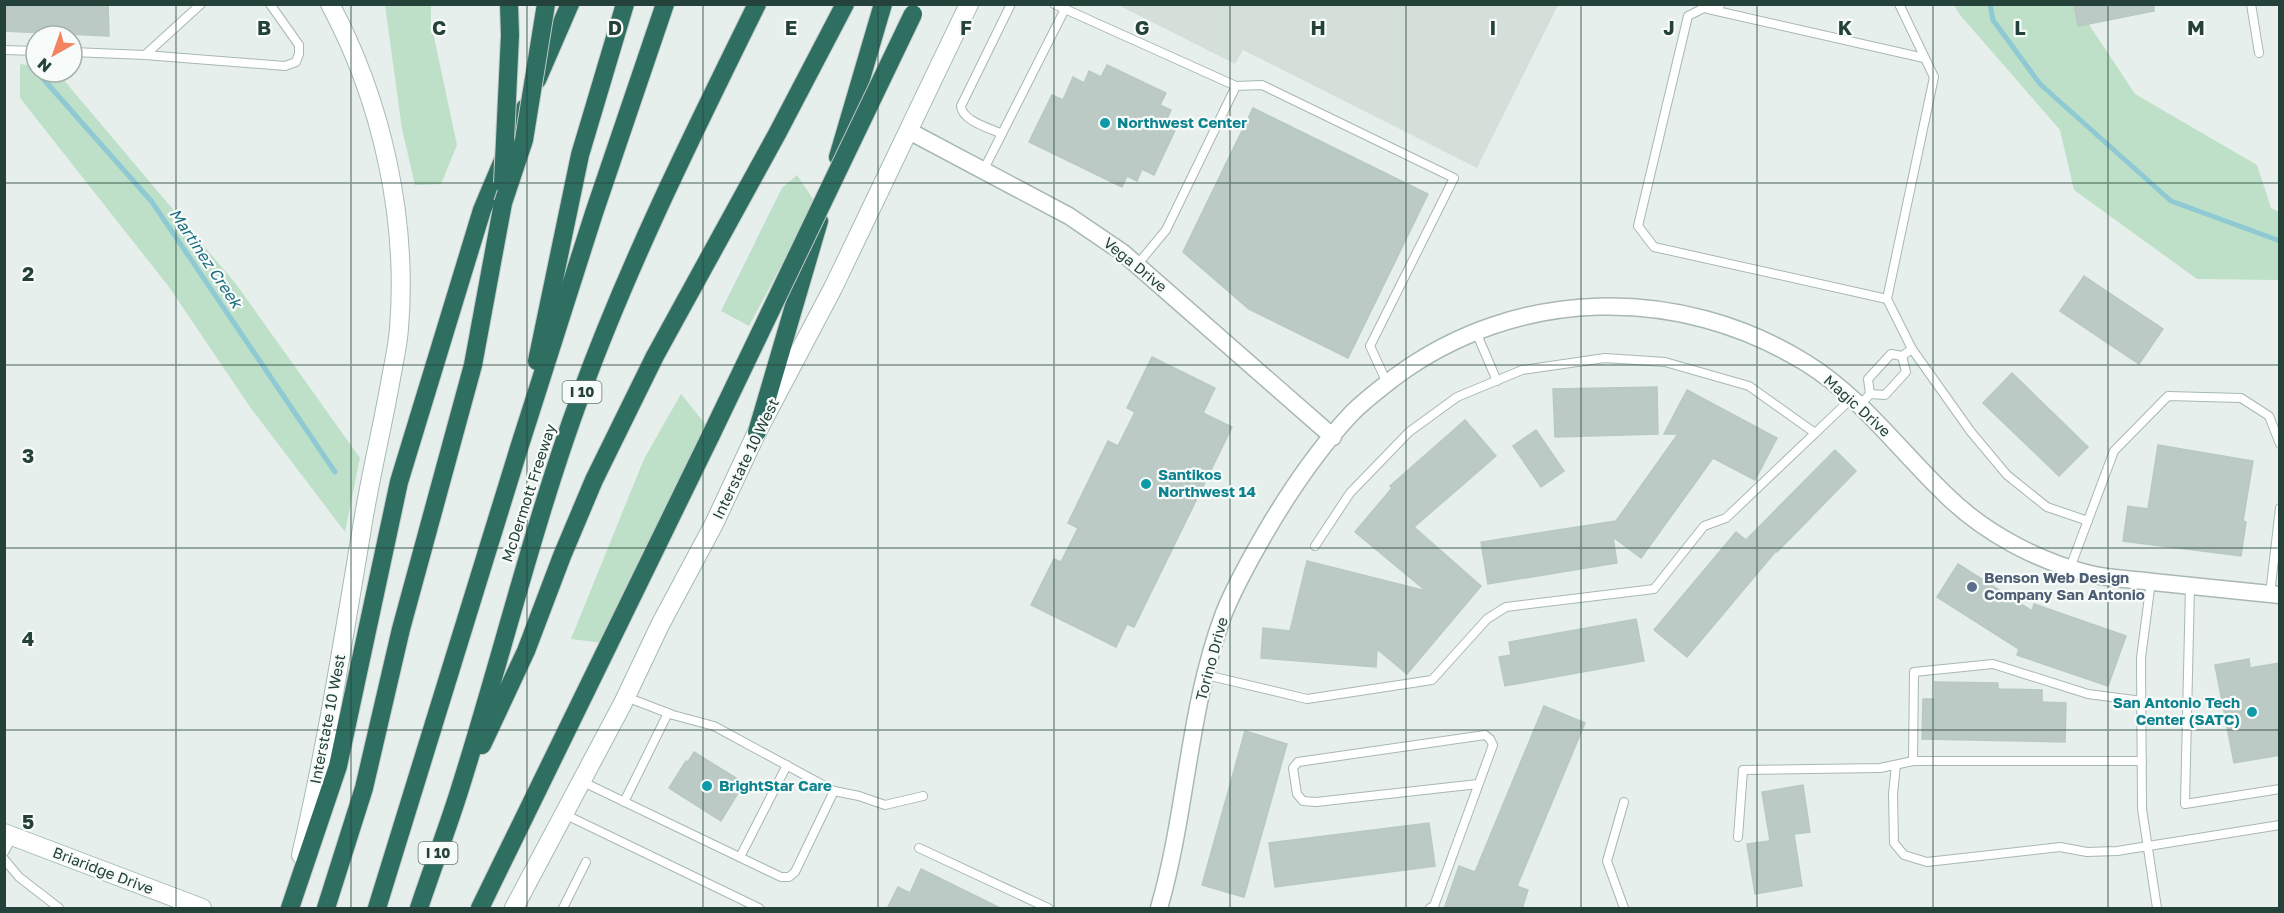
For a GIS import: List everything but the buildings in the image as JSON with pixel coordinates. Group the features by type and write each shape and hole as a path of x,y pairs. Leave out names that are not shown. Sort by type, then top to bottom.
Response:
{"highway":[{"path":"503,203 510,35 509,4"},
{"path":"326,909 364,788 401,629 473,364 503,203 524,140 546,4"},
{"path":"289,909 338,766 399,482 482,210 570,4"},
{"path":"519,448 580,154 626,4"},
{"name":"McDermott Freeway","path":"377,909 519,448 594,213 665,4"},
{"name":"McDermott Freeway","path":"418,909 457,798 540,514 581,394 657,213 757,4"},
{"path":"457,798 526,651 562,556 599,469 655,356 777,134 845,4"},
{"path":"757,432 884,4"},
{"path":"480,909 711,435 915,8"}],"main road":[{"name":"Interstate 10 West","path":"289,909 303,850 333,693 399,329 399,245 386,153 370,94 350,44 330,4"},
{"name":"Interstate 10 West","path":"514,909 626,696 660,625 714,524 757,432 833,288 969,4"},
{"name":"Briaridge Drive","path":"7,840 202,909"}],"street":[{"name":"Vega Drive","path":"909,131 1069,216 1137,265 1333,437"},
{"name":"Magic Drive","path":"1333,437 1354,411 1387,383 1414,363 1476,331 1518,317 1555,309 1631,306 1669,310 1724,324 1777,346 1810,365 1860,399 1945,495 1968,516 2031,552 2093,575 2275,595"},
{"name":"Torino Drive","path":"1159,909 1170,870 1213,645 1239,578 1297,482 1333,437"}],"lane":[{"path":"146,55 201,4"},
{"path":"84,52 285,66 296,62 299,45 270,4"},
{"path":"1002,134 966,117 961,111 961,106 1011,4"},
{"path":"1054,4 1236,86 1262,85 1454,178 1370,346 1387,383"},
{"path":"1721,4 1704,8 1688,16 1638,226 1654,248 1887,299"},
{"path":"1899,4 1934,77 1887,299 1912,349 1971,432 2007,475 2047,507 2088,521"},
{"path":"2252,4 2259,53"},
{"path":"1704,8 1924,58"},
{"path":"983,171 1065,9"},
{"path":"4,50 24,51"},
{"path":"1137,265 1166,230 1236,86"},
{"path":"1476,331 1497,381"},
{"path":"1860,399 1868,379 1891,354 1902,356 1912,349"},
{"path":"1206,675 1307,699 1432,680 1487,619 1506,608 1654,589 1704,526 1726,518 1815,433 1860,399 1885,395 1906,372 1902,356"},
{"path":"1315,546 1350,493 1409,432 1457,397 1522,370 1605,358 1665,362 1749,386 1815,433"},
{"path":"2070,568 2114,451 2168,396 2241,398 2269,416 2280,444"},
{"path":"2275,595 2280,508"},
{"path":"2151,581 2141,658 2142,809 2157,909"},
{"path":"2190,586 2185,804 2280,789"},
{"path":"1913,761 1914,672 1993,664 2088,694 2142,701"},
{"path":"626,696 668,713 714,726 834,791 885,805 923,796"},
{"path":"624,802 668,713"},
{"path":"1430,909 1434,906 1479,784 1493,746 1490,739 1485,735 1299,762 1293,768 1297,794 1304,801 1316,802 1479,784"},
{"path":"1738,837 1743,770 1880,768 1913,761 2142,760"},
{"path":"740,857 787,765"},
{"path":"1896,765 1893,794 1894,843 1904,855 1928,862 2060,847 2087,852 2117,851 2280,825"},
{"path":"581,781 782,877 789,877 795,872 834,791"},
{"path":"1624,802 1607,861 1624,909"},
{"path":"564,814 759,909"},
{"path":"919,848 1048,909"},
{"path":"4,859 19,877 59,909"},
{"path":"562,909 586,862"}],"shaded area":[{"path":"1118,5 1558,5 1477,168 1243,50 1235,64"}],"green space":[{"path":"385,5 431,5 431,23 457,145 441,184 415,185 402,129"},
{"path":"1954,5 2076,5 2135,94 2257,165 2271,208 2279,212 2279,280 2197,279 2074,190 2060,130 1960,15"},
{"path":"20,64 24,64 24,84 67,84 236,284 360,458 345,532 250,407 169,287 20,98"},
{"path":"797,175 815,202 749,326 721,311 782,188"},
{"path":"681,394 706,425 603,643 571,639 644,459"}],"waterway":[{"path":"1990,4 1993,20 2040,84 2171,201 2280,241"},
{"name":"Martinez Creek","path":"48,84 152,202 335,472"}],"place":[{"name":"Northwest Center","path":"1105,123"},
{"name":"Santikos Northwest 14","path":"1146,484"},
{"name":"Benson Web Design Company San Antonio","path":"1972,587"},
{"name":"San Antonio Tech Center (SATC)","path":"2252,712"},
{"name":"BrightStar Care","path":"707,786"}]}
